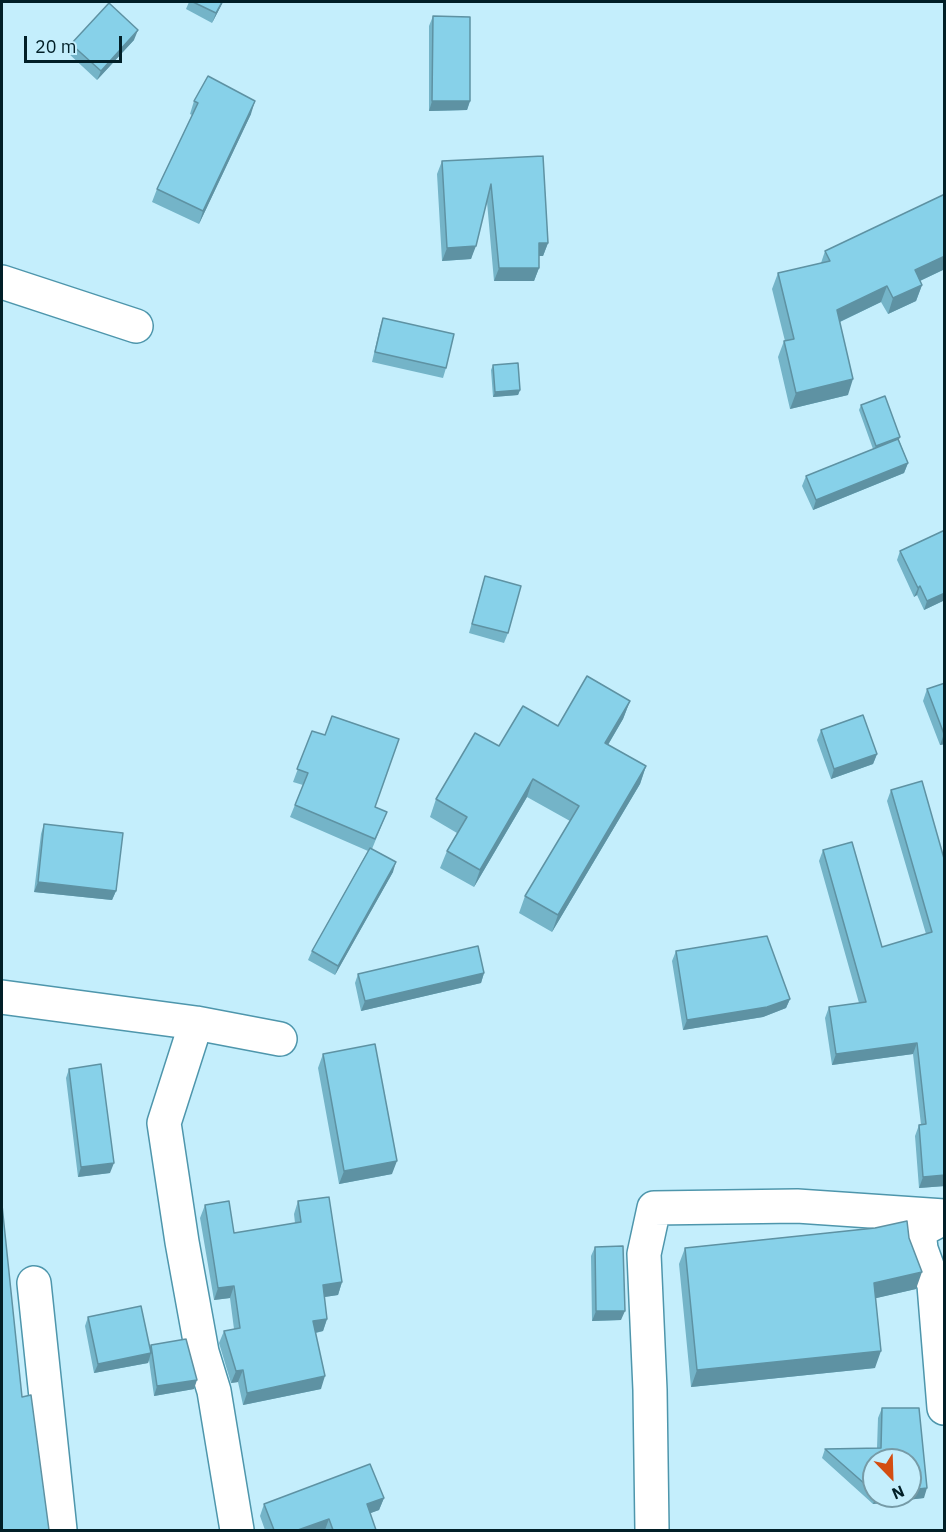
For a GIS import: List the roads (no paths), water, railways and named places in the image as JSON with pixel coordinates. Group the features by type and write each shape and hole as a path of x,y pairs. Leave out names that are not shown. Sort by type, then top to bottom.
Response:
{"street":[{"path":"2,282 136,326"},
{"path":"2,998 196,1023 280,1040"},
{"path":"196,1023 164,1123 202,1352 214,1391 237,1530"},
{"path":"652,1530 650,1390 644,1254 654,1208 797,1206 945,1217"},
{"path":"945,1217 919,1231 921,1249 934,1284 945,1408"},
{"path":"34,1283 60,1530"}]}
